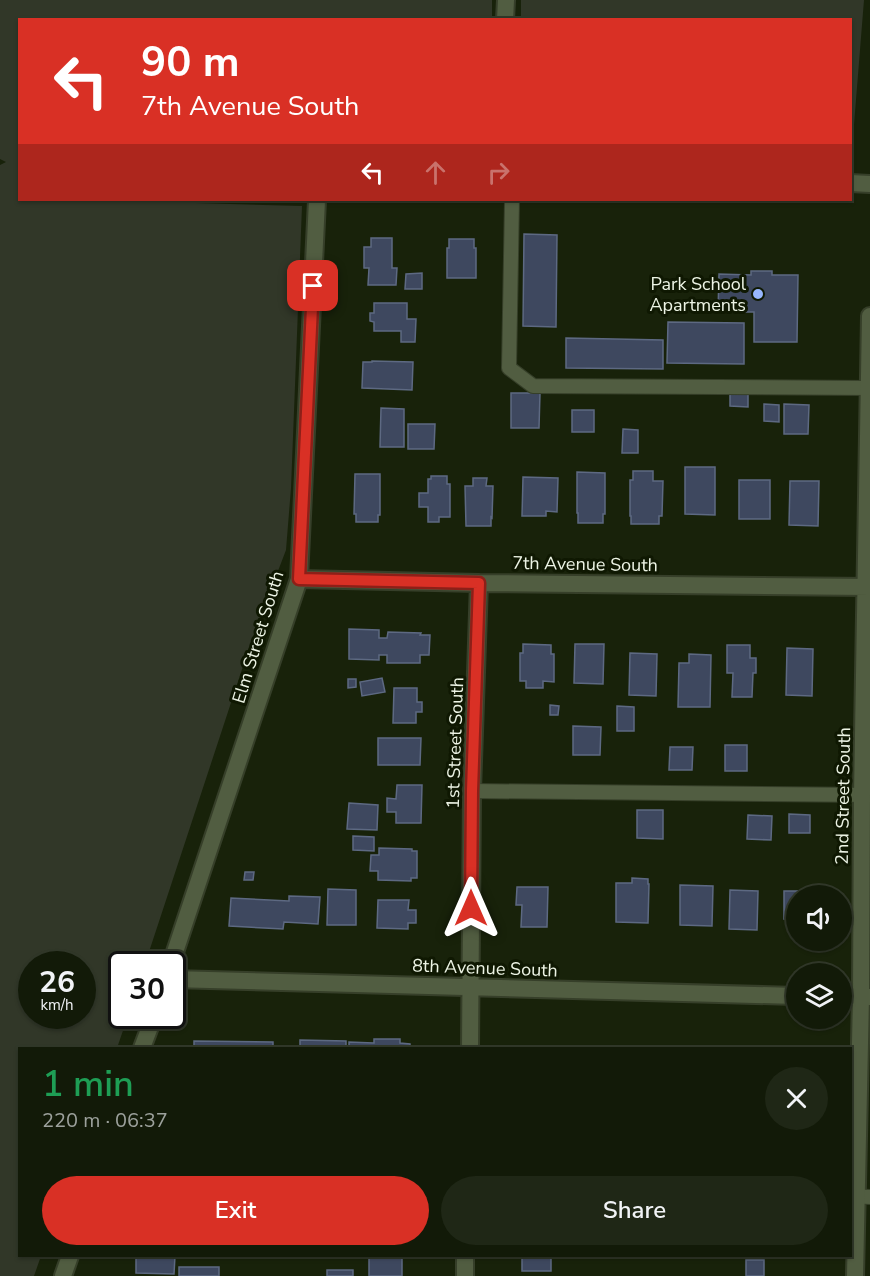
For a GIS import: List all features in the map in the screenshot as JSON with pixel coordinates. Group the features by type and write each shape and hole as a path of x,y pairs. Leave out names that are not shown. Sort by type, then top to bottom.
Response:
{"street":[{"path":"505,18 506,0"},
{"path":"852,183 870,184"},
{"name":"Elm Street South","path":"175,951 299,579 317,201"},
{"name":"2nd Street South","path":"855,1276 865,997 870,316"},
{"name":"7th Avenue South","path":"299,579 868,587"},
{"name":"1st Street South","path":"470,1047 472,791 479,583"},
{"name":"8th Avenue South","path":"186,979 786,996"},
{"path":"142,1047 149,1029"},
{"path":"63,1276 70,1257"},
{"path":"465,1257 465,1276"}],"lane":[{"path":"512,201 509,368 533,386 869,388"},
{"path":"472,791 866,795"}],"green space":[{"path":"0,0 492,0 492,18 18,18 18,201 196,201 196,203 302,206 291,488 286,550 251,642 149,951 108,951 108,1029 124,1029 117,1047 18,1047 18,1257 41,1257 34,1276 0,1276 0,165 6,162 0,159"},
{"path":"521,0 864,0 852,150 852,18 521,18"}],"building":[{"path":"524,234 557,235 556,327 523,326"},
{"path":"371,238 392,238 392,268 397,268 396,285 368,285 369,268 364,268 364,247 371,247"},
{"path":"449,239 474,239 476,278 447,278"},
{"name":"Park School Apartments","path":"751,271 772,271 772,275 798,275 797,342 754,342 754,312 718,312 719,274 751,275"},
{"path":"422,273 422,289 405,289 406,274"},
{"path":"374,303 407,303 407,319 416,319 415,342 401,342 401,331 374,331 374,322 370,321 370,313 374,313"},
{"path":"668,322 744,323 744,364 667,363"},
{"path":"566,338 663,340 663,369 566,368"},
{"path":"363,362 413,362 412,390 362,388"},
{"path":"511,393 540,393 539,428 511,428"},
{"path":"730,393 748,393 748,407 730,406"},
{"path":"764,404 779,405 779,422 764,421"},
{"path":"784,404 809,405 808,434 784,434"},
{"path":"381,408 404,409 404,447 380,447"},
{"path":"572,410 594,410 594,432 572,432"},
{"path":"408,424 435,424 434,449 408,449"},
{"path":"623,429 638,430 638,453 622,453"},
{"path":"685,467 715,467 715,515 685,514"},
{"path":"633,471 653,471 653,481 663,481 662,516 659,516 659,524 631,524 630,480 633,480"},
{"path":"577,472 605,473 603,523 578,523"},
{"path":"355,474 380,474 378,522 356,522 356,514 354,514"},
{"path":"431,476 447,476 447,484 450,484 450,517 439,517 439,522 428,522 428,507 419,507 419,493 428,493 428,479 431,479"},
{"path":"523,477 558,478 557,512 546,511 546,516 522,516"},
{"path":"473,478 487,478 486,486 493,486 491,526 466,526 465,486 473,486"},
{"path":"739,480 770,480 770,519 739,519"},
{"path":"790,481 819,481 818,526 789,525"},
{"path":"349,629 379,630 379,638 387,638 388,632 430,635 429,655 420,655 420,663 387,663 387,655 379,655 379,660 349,659"},
{"path":"523,644 551,645 551,654 554,654 554,682 543,681 543,688 526,688 526,681 520,681 520,653 523,653"},
{"path":"575,644 604,644 603,684 574,683"},
{"path":"727,645 750,645 750,658 756,658 752,697 732,697 733,673 727,673"},
{"path":"787,648 813,649 812,696 786,695"},
{"path":"630,653 657,654 656,696 629,695"},
{"path":"689,654 711,655 710,707 678,707 679,663 689,663"},
{"path":"382,678 385,692 362,696 360,682"},
{"path":"348,679 356,679 356,687 348,688"},
{"path":"394,688 417,688 417,702 422,702 422,712 416,712 416,723 393,723"},
{"path":"550,705 559,706 558,715 550,715"},
{"path":"617,706 634,707 634,731 617,731"},
{"path":"573,726 601,727 600,755 573,755"},
{"path":"378,738 421,738 420,765 378,765"},
{"path":"725,745 747,745 747,771 725,771"},
{"path":"670,747 693,747 692,770 669,770"},
{"path":"397,785 422,785 421,823 396,823 396,812 387,812 387,798 396,799"},
{"path":"349,803 378,805 377,830 347,829"},
{"path":"637,810 663,810 663,839 637,838"},
{"path":"789,814 810,815 810,833 789,833"},
{"path":"748,815 772,816 771,840 747,839"},
{"path":"353,836 374,837 374,851 353,850"},
{"path":"379,848 417,851 417,878 411,878 411,881 378,880 378,871 370,871 371,855 379,855"},
{"path":"245,872 254,872 253,880 244,880"},
{"path":"632,878 648,879 648,923 616,922 616,883 632,883"},
{"path":"680,885 713,886 712,926 680,925"},
{"path":"517,887 548,887 547,927 521,927 522,905 516,905"},
{"path":"328,889 356,890 356,925 327,925"},
{"path":"730,890 758,891 757,930 729,929"},
{"path":"784,891 786,891 786,919 784,919"},
{"path":"289,896 320,897 318,924 284,922 283,929 229,926 231,898 289,901"},
{"path":"378,900 409,900 408,910 416,910 416,923 408,923 408,929 377,928"},
{"path":"374,1039 400,1039 400,1043 410,1044 410,1047 349,1047 349,1042 374,1043"},
{"path":"300,1040 346,1041 346,1047 300,1047"},
{"path":"194,1041 273,1042 273,1047 194,1047"},
{"path":"136,1257 175,1257 174,1274 136,1273"},
{"path":"369,1257 402,1257 402,1276 369,1276"},
{"path":"522,1257 551,1257 551,1271 522,1271"},
{"path":"746,1260 764,1260 764,1276 746,1276"},
{"path":"179,1267 219,1267 219,1276 179,1276"},
{"path":"327,1270 353,1270 353,1276 327,1276"}],"place":[{"name":"Park School Apartments","path":"758,294"}],"route":[{"path":"313,286 299,579 479,583 472,791 471,908"}]}
